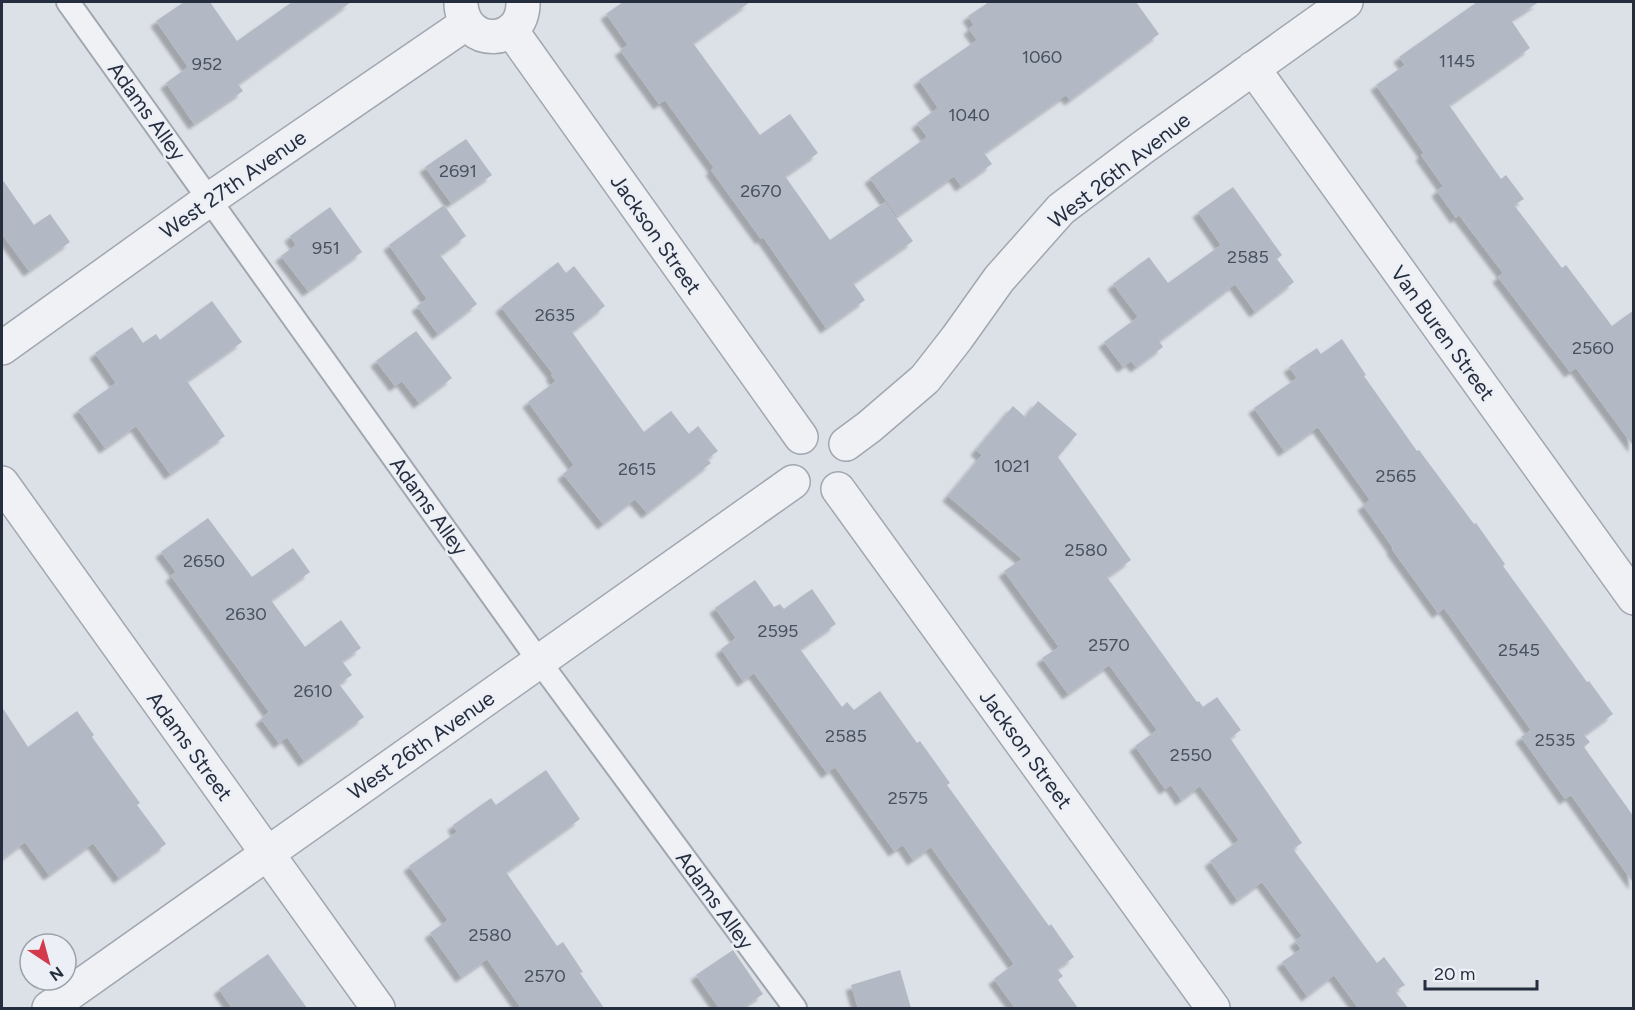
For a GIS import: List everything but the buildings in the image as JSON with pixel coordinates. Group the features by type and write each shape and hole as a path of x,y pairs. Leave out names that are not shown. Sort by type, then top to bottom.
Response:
{"street":[{"name":"West 26th Avenue","path":"846,444 925,379 999,279 1061,209 1346,2"},
{"name":"West 27th Avenue","path":"2,348 210,199 464,12"},
{"path":"464,12 474,31 485,36 500,36 517,16"},
{"name":"Jackson Street","path":"517,16 801,437"},
{"name":"Van Buren Street","path":"1253,68 1634,598"},
{"path":"822,430 834,434 846,444 851,456 850,472 838,489 825,494 812,494 801,489 794,482 788,469 788,457 792,446 801,437 822,430"},
{"name":"West 26th Avenue","path":"50,1008 794,482"},
{"name":"Adams Street","path":"2,483 378,1008"},
{"name":"Jackson Street","path":"838,489 1214,1008"}],"lane":[{"name":"Adams Alley","path":"68,2 540,661 795,1008"}]}
